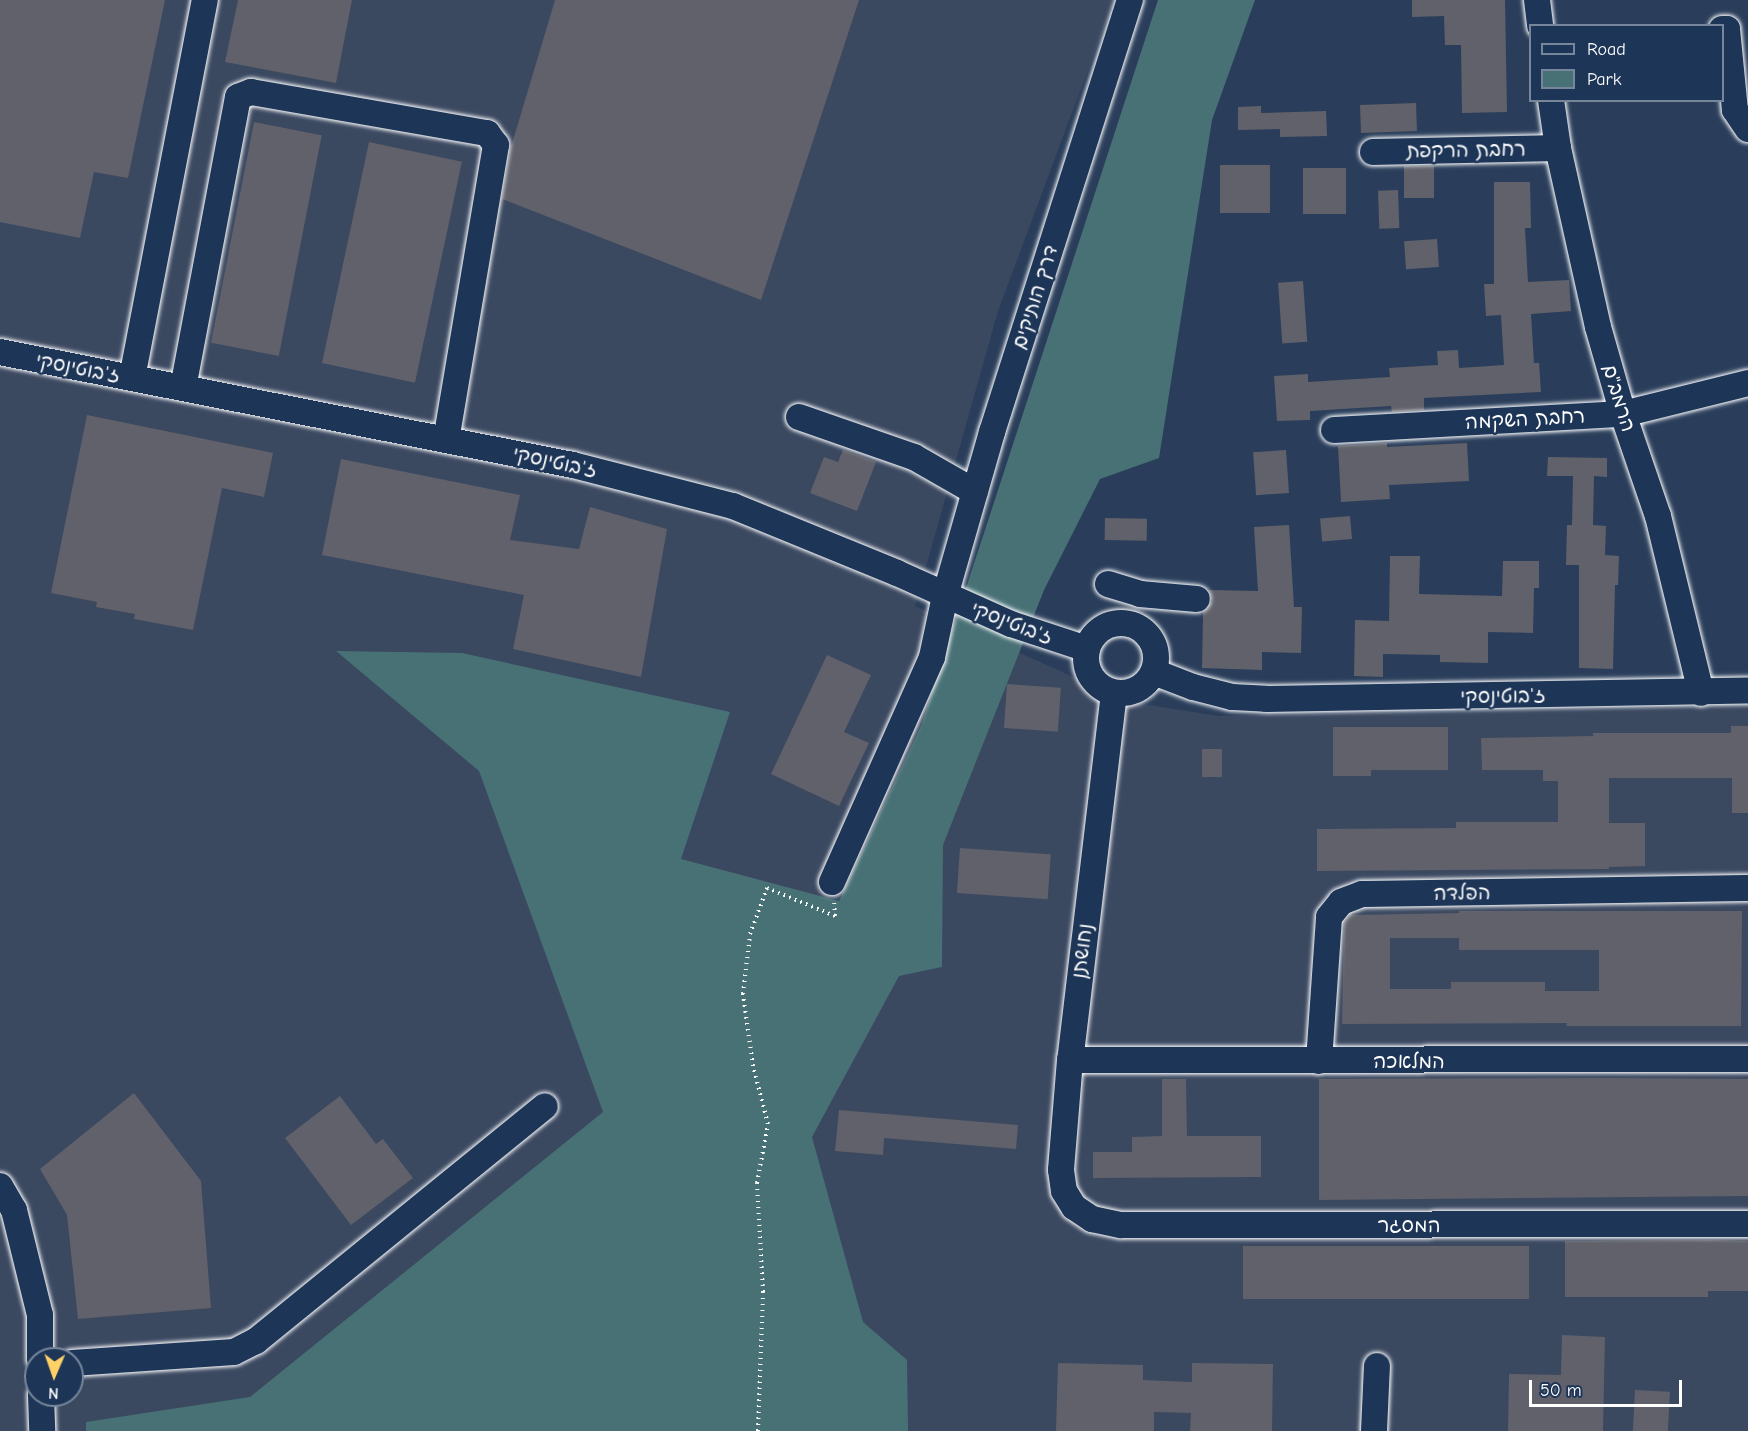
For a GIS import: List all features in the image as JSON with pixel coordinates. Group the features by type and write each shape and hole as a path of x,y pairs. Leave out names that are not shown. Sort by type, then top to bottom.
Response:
{"street":[{"path":"132,378 205,0"},
{"name":"דרך הותיקים","path":"832,882 932,657 945,596 975,492 1130,0"},
{"path":"1537,0 1540,24"},
{"path":"1724,29 1728,29 1735,110 1748,129"},
{"path":"183,388 238,97 251,92 487,133 496,145 446,440"},
{"name":"הרמב\"ם","path":"1551,102 1558,148 1598,327 1623,414 1658,516 1701,693"},
{"name":"רחבת הרקפת","path":"1373,152 1558,148"},
{"name":"ז'בוטינסקי","path":"0,352 573,465 734,506 897,573 1011,624 1087,649"},
{"name":"רחבת השקמה","path":"1334,430 1623,414 1748,383"},
{"path":"799,417 914,457 975,492"},
{"path":"1108,585 1140,594 1197,599"},
{"path":"1131,624 1140,594"},
{"path":"1120,622 1131,624 1142,629 1153,643 1157,660 1149,680 1133,691 1114,693 1105,689 1091,677 1087,668 1087,649 1099,630 1120,622"},
{"name":"ז'בוטינסקי","path":"1154,672 1193,687 1232,697 1266,699 1748,691"},
{"name":"נחושתן","path":"1074,1207 1064,1191 1061,1170 1070,1060 1114,693"},
{"name":"הפלדה","path":"1319,1061 1329,917 1341,902 1362,894 1748,888"},
{"name":"המלאכה","path":"1070,1060 1748,1059"},
{"path":"84,1362 234,1352 256,1341 545,1106"},
{"path":"0,1186 14,1210 37,1305 39,1347"},
{"name":"המסגר","path":"1074,1207 1092,1220 1121,1225 1748,1224"},
{"path":"1374,1431 1377,1366"},
{"path":"41,1407 42,1431"}],"path":[{"path":"758,1431 763,1292 757,1183 768,1124 753,1066 743,994 750,934 767,888 836,916 832,882"}],"shaded area":[{"path":"0,0 1114,0 998,311 915,606 1129,702 1219,716 1748,706 1748,1431 0,1431"}],"green space":[{"path":"1158,0 1255,0 1212,120 1159,458 1100,479 1044,590 943,845 942,967 899,976 812,1137 863,1322 907,1360 908,1431 86,1431 86,1422 250,1397 603,1112 479,771 336,651 462,653 730,712 681,859 839,901 921,726"}],"building":[{"path":"0,0 165,0 128,178 94,172 80,238 0,222"},
{"path":"238,0 352,0 336,83 225,62"},
{"path":"555,0 859,0 761,300 502,199 511,147"},
{"path":"1412,0 1505,0 1507,112 1462,113 1461,45 1445,45 1444,16 1412,17"},
{"path":"1416,103 1417,131 1361,133 1360,105"},
{"path":"1261,106 1261,113 1326,111 1327,136 1280,137 1280,129 1238,130 1238,107"},
{"path":"254,122 322,135 279,356 211,343"},
{"path":"369,142 462,162 415,383 322,363"},
{"path":"1220,165 1270,165 1270,213 1220,213"},
{"path":"1404,166 1434,166 1434,198 1404,198"},
{"path":"1303,168 1346,168 1346,214 1303,214"},
{"path":"1494,182 1530,182 1531,228 1525,228 1528,282 1569,280 1571,311 1531,314 1534,363 1539,363 1541,392 1424,398 1424,410 1392,412 1391,406 1310,411 1310,420 1277,421 1274,376 1308,374 1308,382 1390,377 1389,368 1438,365 1437,351 1458,350 1459,368 1504,365 1501,315 1486,316 1484,284 1494,284"},
{"path":"1398,190 1399,228 1379,229 1378,191"},
{"path":"1437,239 1439,267 1406,269 1404,241"},
{"path":"1303,281 1307,342 1282,344 1278,283"},
{"path":"87,415 273,453 264,497 222,488 193,630 134,619 135,614 96,607 97,602 51,593"},
{"path":"1387,443 1387,447 1467,443 1469,481 1389,485 1390,499 1341,502 1338,446"},
{"path":"843,450 876,462 857,511 810,493 824,457 838,462"},
{"path":"1286,450 1289,493 1256,495 1253,452"},
{"path":"1548,457 1607,458 1607,477 1594,476 1593,525 1606,526 1605,555 1619,556 1618,585 1615,585 1613,669 1579,668 1579,565 1566,565 1567,525 1572,525 1573,476 1547,476"},
{"path":"341,459 520,495 510,540 579,549 590,507 667,529 641,677 513,649 524,595 322,555"},
{"path":"1350,516 1352,539 1322,542 1320,519"},
{"path":"1105,518 1147,519 1147,541 1105,540"},
{"path":"1289,525 1294,607 1302,607 1301,653 1262,652 1262,670 1202,668 1203,613 1212,601 1209,590 1258,591 1254,527"},
{"path":"1390,556 1420,556 1419,594 1502,596 1503,561 1539,561 1539,588 1534,588 1533,633 1488,632 1488,663 1440,662 1440,655 1383,654 1383,677 1354,676 1355,620 1389,621"},
{"path":"827,655 871,675 844,732 869,743 839,806 771,774"},
{"path":"1007,684 1061,688 1058,732 1004,728"},
{"path":"1731,726 1748,726 1748,813 1732,813 1732,778 1609,778 1609,823 1645,823 1645,866 1609,867 1609,869 1317,871 1317,829 1456,828 1456,822 1558,822 1558,781 1543,781 1543,770 1482,770 1481,738 1593,736 1593,733 1731,733"},
{"path":"1333,727 1448,727 1448,770 1371,770 1371,776 1333,776"},
{"path":"1202,749 1222,749 1222,777 1202,777"},
{"path":"960,848 1051,854 1048,899 957,893"},
{"path":"1459,911 1742,911 1741,1026 1566,1026 1567,1023 1342,1024 1344,923 1350,915 1459,913","holes":["1390,938 1459,938 1459,950 1599,950 1599,991 1545,991 1545,982 1451,982 1451,989 1390,989"]},
{"path":"1162,1079 1186,1079 1187,1136 1261,1136 1261,1177 1093,1178 1093,1152 1132,1152 1132,1137 1162,1136"},
{"path":"1319,1079 1748,1079 1748,1196 1319,1200"},
{"path":"134,1093 201,1181 211,1308 78,1319 67,1215 40,1169"},
{"path":"340,1096 376,1144 383,1139 413,1178 351,1225 285,1138"},
{"path":"839,1110 1018,1125 1016,1149 884,1138 883,1155 835,1151"},
{"path":"1565,1241 1748,1241 1748,1291 1708,1291 1708,1297 1565,1297"},
{"path":"1243,1246 1529,1246 1529,1299 1243,1299"},
{"path":"1562,1335 1605,1337 1603,1431 1508,1431 1509,1374 1561,1375"},
{"path":"1058,1363 1143,1365 1143,1380 1192,1382 1192,1363 1273,1364 1272,1431 1190,1431 1191,1413 1154,1412 1154,1431 1056,1431"},
{"path":"1635,1390 1670,1392 1668,1431 1633,1431"}]}
